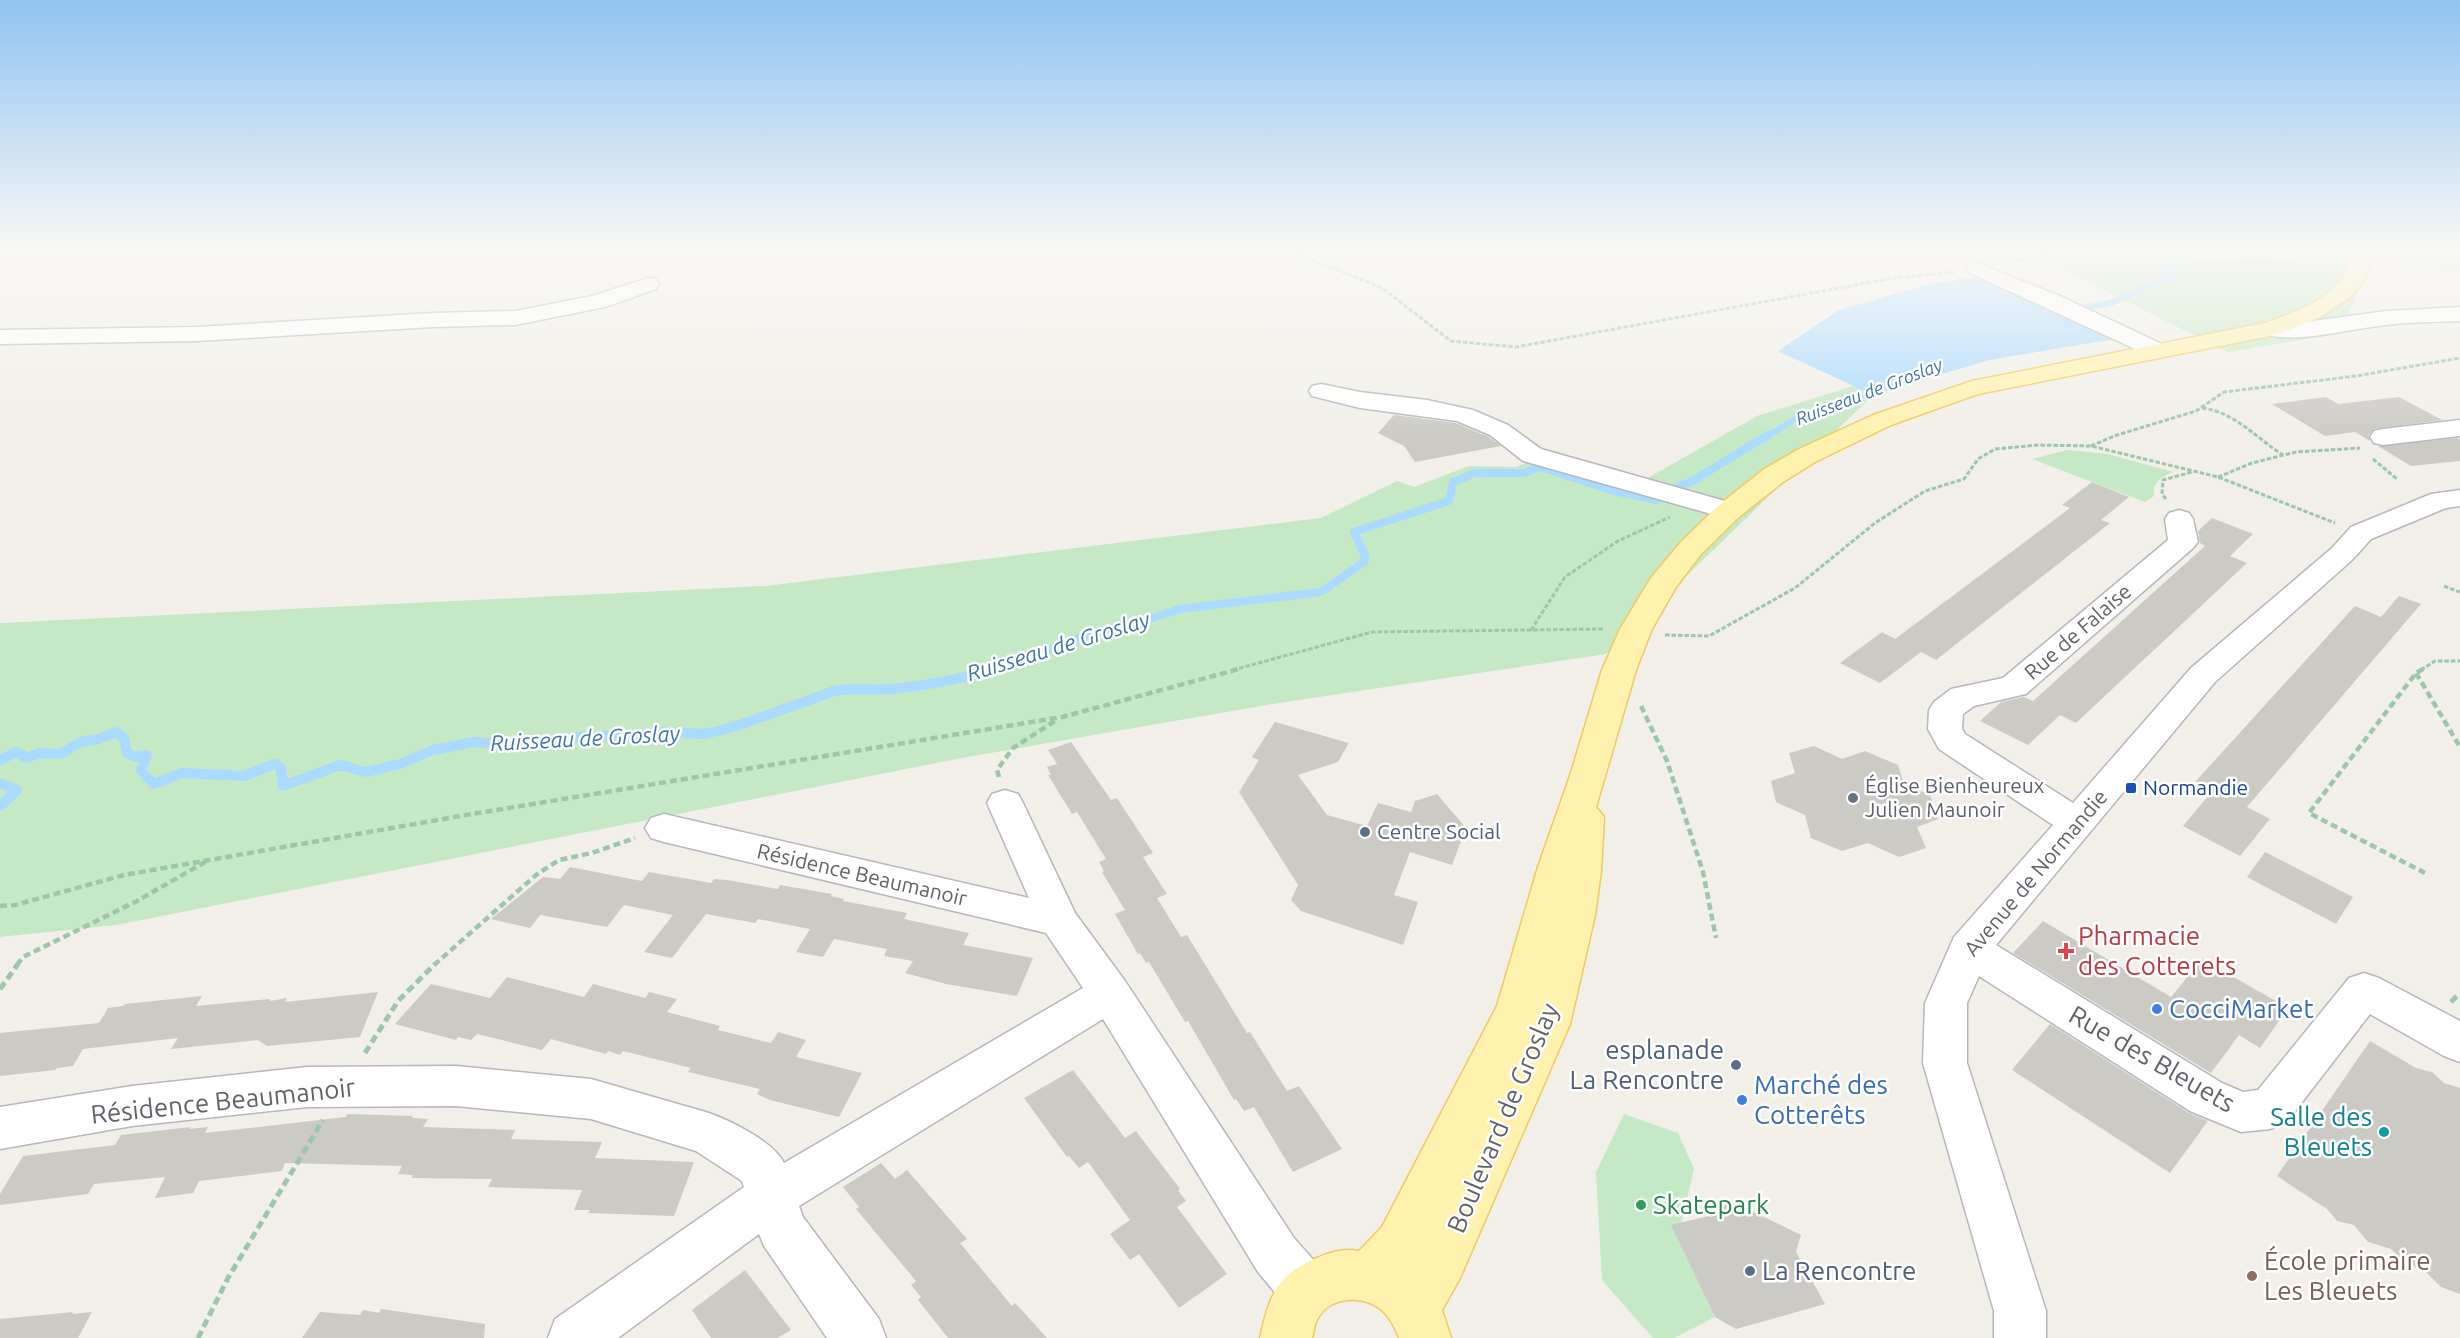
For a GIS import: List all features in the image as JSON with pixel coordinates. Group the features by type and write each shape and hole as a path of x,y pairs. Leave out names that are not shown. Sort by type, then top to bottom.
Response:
{"main road":[{"name":"Boulevard de Groslay","path":"1370,1276 1400,1244 1518,1007 1557,867 1619,670 1636,629 1662,584 1691,548 1715,507 1806,456 1882,420 1972,388 2270,329 2308,314"},
{"name":"Boulevard de Groslay","path":"1420,1324 1442,1262 1548,1024 1565,961 1582,871 1587,776"},
{"path":"1286,1338 1286,1326 1293,1306 1306,1290 1325,1278 1347,1273 1370,1276 1395,1288 1420,1324"}],"street":[{"path":"0,338 197,334 433,320 515,318 533,314"},
{"path":"2081,314 2156,350"},
{"path":"2372,314 2386,318"},
{"path":"2270,329 2306,329 2386,318 2452,314"},
{"path":"1321,391 1360,400 1464,415 1499,430 1532,455 1715,507"},
{"path":"2383,437 2460,428"},
{"name":"Avenue de Normandie","path":"2020,1338 2020,1311 1945,1063 1946,1004 1968,949 2203,675 2342,554 2361,533 2441,500 2460,498"},
{"name":"Rue de Falaise","path":"2077,822 2044,803 1951,741 1945,729 1946,710 1963,697 2014,687 2182,542 2179,519"},
{"path":"1005,803 1059,921 1110,993 1276,1256 1306,1290"},
{"name":"Résidence Beaumanoir","path":"664,828 1059,921"},
{"name":"Rue des Bleuets","path":"1968,949 2206,1097 2241,1112 2270,1109 2364,990 2460,1043"},
{"path":"574,1338 773,1195 1110,993"},
{"name":"Résidence Beaumanoir","path":"0,1128 132,1106 307,1087 456,1086 591,1099 709,1134 762,1167 773,1195 782,1229 860,1338"}],"path":[{"path":"1416,314 1451,341 1516,347 1694,314"},
{"path":"2091,446 2117,435 2201,408 2224,392 2356,376 2460,358"},
{"path":"2201,408 2228,412 2265,446 2283,455"},
{"path":"2218,477 2252,463 2296,452 2377,446 2383,437"},
{"path":"0,906 15,905 124,875 208,860 1062,717 1372,632 1636,629 1667,636 1709,636 1795,588 1875,523 1925,490 1964,479 1978,459 1995,449 2037,445 2091,446 2218,477 2361,533"},
{"path":"2359,448 2397,479"},
{"path":"2179,519 2162,494 2163,480 2192,472"},
{"path":"1530,630 1565,577 1618,541 1715,507"},
{"path":"2444,586 2460,591"},
{"path":"2425,873 2309,813 2416,673 2435,661 2460,661"},
{"path":"1619,670 1641,706 1667,761 1702,872 1716,938"},
{"path":"2416,673 2460,747"},
{"path":"1005,803 997,771 1013,748 1062,717"},
{"path":"198,1338 228,1278 342,1087 398,1001 416,981 536,875 559,860 592,853 664,828"},
{"path":"0,989 23,957 137,901 208,860"}],"green space":[{"path":"2153,314 2349,314 2342,333 2228,352"},
{"path":"1853,386 1873,395 1606,654 1272,704 967,757 116,925 0,937 0,623 766,586 1321,518 1397,481 1414,487 1469,466 1516,467 1553,452 1646,479 1757,416"},
{"path":"2068,450 2108,454 2173,472 2158,481 2154,487 2154,496 2145,502 2032,459"},
{"name":"Skatepark","path":"1624,1114 1678,1133 1694,1169 1678,1238 1715,1317 1674,1338 1653,1338 1602,1280 1596,1172"}],"water":[{"path":"1832,314 2071,314 2121,338 1989,360 1873,395 1778,351"}],"building":[{"path":"2326,397 2338,404 2399,397 2442,420 2374,429 2368,436 2370,441 2355,432 2325,436 2272,404"},
{"path":"1394,415 1456,423 1489,437 1501,446 1415,462 1404,446 1378,433"},
{"path":"2458,438 2460,440 2460,461 2411,466 2378,446"},
{"path":"2092,482 2129,497 2101,520 2110,523 1936,660 1921,652 1880,683 1840,663 1882,632 1895,639 2070,508 2062,505"},
{"path":"2212,518 2253,534 2230,556 2247,563 2076,723 2060,715 2028,745 1980,721 2001,702 2024,697 2033,701 2205,546 2200,543 2198,531"},
{"path":"2399,596 2421,604 2247,807 2270,819 2240,856 2183,826 2213,790 2196,781 2355,606 2381,617"},
{"name":"Centre Social","path":"1275,722 1349,743 1338,762 1298,775 1327,815 1367,826 1378,803 1411,812 1415,801 1437,794 1466,828 1452,865 1410,852 1394,895 1418,902 1403,945 1301,911 1291,900 1298,885 1239,792 1259,760 1252,757"},
{"path":"1071,742 1111,800 1117,798 1153,853 1143,857 1167,894 1157,898 1181,937 1187,935 1247,1033 1250,1032 1287,1091 1299,1086 1342,1149 1293,1172 1254,1107 1244,1111 1236,1099 1234,1100 1188,1021 1185,1022 1149,962 1146,963 1140,953 1138,954 1115,914 1125,910 1102,872 1104,871 1099,862 1106,859 1077,812 1072,814 1048,775 1051,775 1047,767 1057,764 1048,750"},
{"name":"Église Bienheureux Julien Maunoir","path":"1814,746 1842,759 1865,751 1898,765 1904,784 1930,795 1938,819 1917,827 1926,848 1899,857 1868,843 1842,851 1811,838 1805,815 1776,802 1771,781 1795,773 1789,753"},
{"path":"2265,852 2353,897 2336,924 2247,877"},
{"path":"570,867 642,881 649,872 711,883 714,879 727,880 778,889 780,885 832,894 831,896 844,899 843,901 907,913 904,919 969,933 963,945 1033,958 1017,996 946,984 905,973 913,961 884,956 887,949 834,939 823,957 796,952 810,929 758,919 755,923 706,914 672,958 644,952 673,915 624,905 607,927 540,915 530,928 491,919 543,877 560,879"},
{"path":"2043,921 2171,997 2202,959 2288,1008 2260,1048 2239,1035 2211,1073 2013,953"},
{"path":"507,977 584,997 593,984 645,998 649,992 677,999 667,1012 720,1026 718,1030 771,1043 778,1032 806,1040 796,1057 862,1073 839,1117 770,1100 757,1094 760,1089 688,1072 691,1068 623,1051 620,1055 608,1051 606,1054 551,1039 542,1050 477,1034 471,1040 458,1037 456,1040 395,1024 431,984 490,998"},
{"path":"378,992 360,1037 267,1046 258,1040 171,1049 178,1038 83,1049 73,1066 0,1076 0,1033 99,1023 108,1008 125,1004 202,996 196,1006 287,998 285,1002"},
{"path":"2050,1024 2189,1113 2208,1121 2170,1173 2012,1070"},
{"name":"Salle des Bleuets","path":"2370,1041 2416,1068 2432,1072 2444,1083 2460,1088 2460,1294 2441,1287 2424,1270 2405,1263 2391,1249 2368,1242 2354,1225 2337,1221 2327,1209 2277,1176"},
{"path":"1073,1070 1125,1138 1136,1131 1180,1189 1178,1190 1186,1201 1177,1207 1227,1274 1179,1308 1139,1254 1130,1260 1110,1234 1130,1220 1088,1162 1079,1168 1069,1156 1067,1157 1024,1098"},
{"path":"347,1114 413,1116 412,1118 428,1119 423,1127 515,1130 511,1139 602,1142 595,1158 694,1162 674,1216 588,1213 590,1210 574,1210 582,1190 488,1187 492,1179 412,1178 413,1175 398,1174 402,1166 285,1163 282,1171 199,1181 193,1193 155,1198 165,1177 94,1184 88,1194 0,1205 0,1194 23,1156 115,1145 121,1135 208,1127 205,1133 346,1117"},
{"path":"881,1163 895,1179 907,1170 967,1239 960,1243 1012,1306 1015,1303 1047,1338 948,1338 918,1300 921,1297 911,1285 916,1281 856,1209 859,1207 843,1187"},
{"name":"La Rencontre","path":"1727,1199 1801,1235 1796,1252 1825,1304 1736,1329 1715,1317 1671,1225 1722,1213"},
{"path":"745,1270 791,1330 777,1338 711,1338 692,1310"},
{"path":"381,1309 485,1324 484,1338 302,1338 320,1312 360,1315 363,1310 379,1313"},
{"path":"73,1312 72,1314 92,1312 78,1338 0,1338 0,1319"}],"waterway":[{"name":"Ruisseau de Groslay","path":"1766,437 1800,416 1881,389"},
{"name":"Ruisseau de Groslay","path":"1678,486 1691,482 1768,435"},
{"name":"Ruisseau de Groslay","path":"992,670 1017,663 1094,632 1137,623 1180,609 1321,592 1364,562 1365,556 1354,532 1449,501 1453,482 1475,473 1524,473 1540,467 1614,491 1657,500"},
{"name":"Ruisseau de Groslay","path":"0,760 16,752 27,758 39,753 60,754 81,742 99,739 116,732 124,738 127,753 136,757 147,755 141,771 154,784 182,773 244,776 275,764 281,768 283,786 340,765 366,772 400,764 433,750 474,742 501,745 591,736 634,736 665,732 705,734 737,726 834,691 917,686 997,669"},
{"name":"Ruisseau de Groslay","path":"0,783 17,790 0,806"}],"place":[{"name":"Normandie","path":"2131,788"},
{"name":"Église Bienheureux Julien Maunoir","path":"1853,798"},
{"name":"Centre Social","path":"1365,832"},
{"name":"Pharmacie des Cotterets","path":"2066,951"},
{"name":"CocciMarket","path":"2157,1009"},
{"name":"esplanade La Rencontre","path":"1736,1065"},
{"name":"Marché des Cotterêts","path":"1742,1100"},
{"name":"Salle des Bleuets","path":"2384,1132"},
{"name":"Skatepark","path":"1641,1205"},
{"name":"La Rencontre","path":"1750,1271"},
{"name":"École primaire Les Bleuets","path":"2252,1276"}]}
